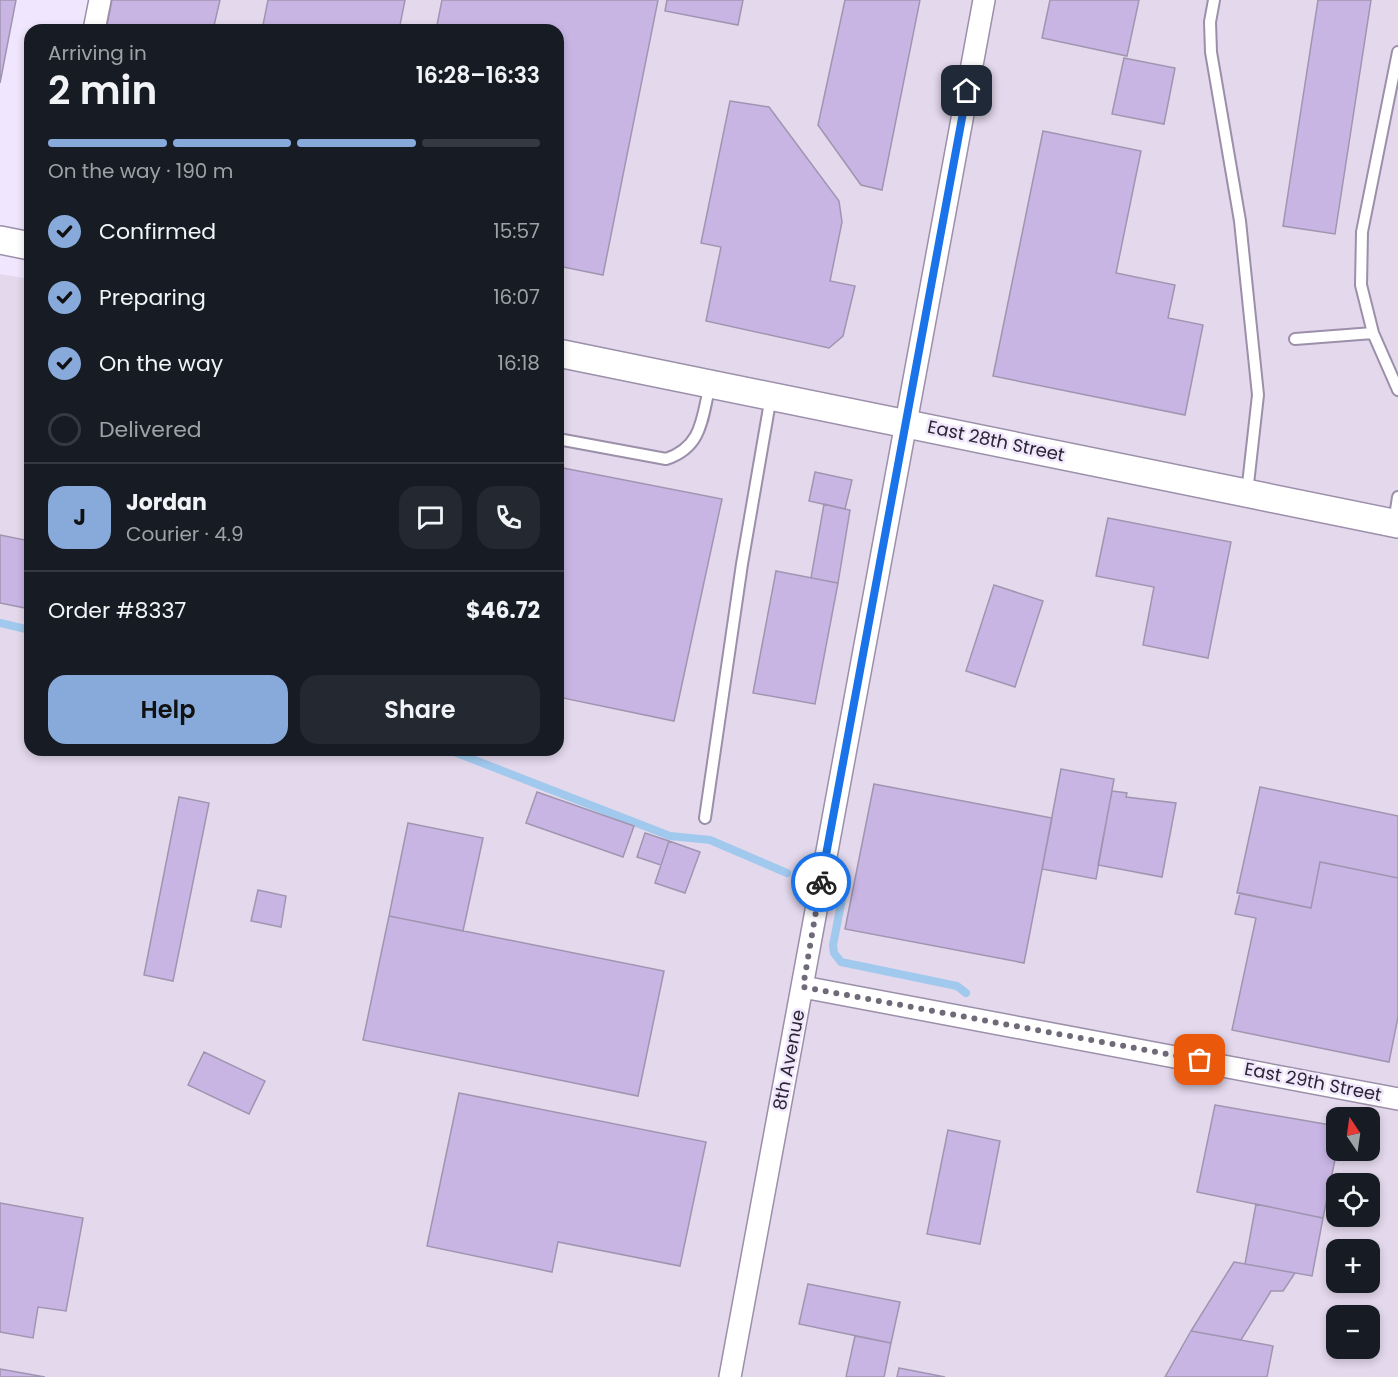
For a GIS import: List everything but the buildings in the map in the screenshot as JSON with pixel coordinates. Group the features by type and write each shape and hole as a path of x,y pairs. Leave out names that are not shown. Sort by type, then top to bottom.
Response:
{"street":[{"path":"95,24 100,0"},
{"name":"8th Avenue","path":"730,1377 803,987 904,422 984,0"},
{"path":"0,240 24,245"},
{"name":"East 28th Street","path":"564,354 1247,493 1397,515"},
{"name":"East 29th Street","path":"803,987 1398,1099"}],"lane":[{"path":"1214,0 1210,22 1211,51 1240,221 1258,395 1247,493"},
{"path":"1398,52 1362,232 1361,285 1373,333 1398,390"},
{"path":"1295,339 1373,333"},
{"path":"564,441 666,459 681,454 693,444 700,428 710,383"},
{"path":"705,818 742,564 771,395"}],"shaded area":[{"path":"110,0 1398,0 1398,1377 0,1377 0,274 24,278 24,756 564,756 564,24 105,24"}],"waterway":[{"path":"0,623 24,629"},
{"path":"464,756 670,836 710,840 787,873"},
{"path":"842,899 833,945 834,953 841,962 957,986 966,993"}],"way so far":[{"path":"821,882 803,987 1200,1060"}],"route":[{"path":"821,882 904,422 967,91"}]}
